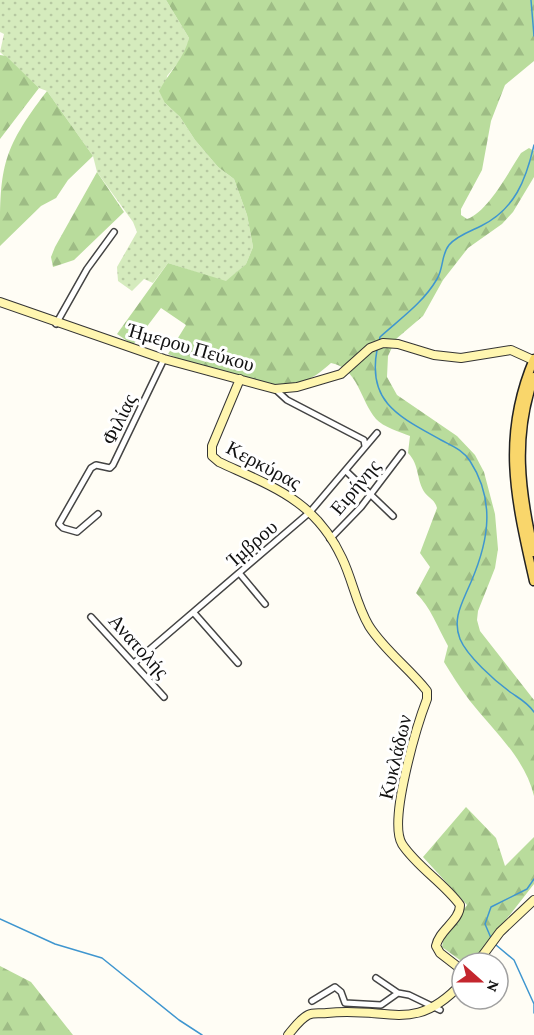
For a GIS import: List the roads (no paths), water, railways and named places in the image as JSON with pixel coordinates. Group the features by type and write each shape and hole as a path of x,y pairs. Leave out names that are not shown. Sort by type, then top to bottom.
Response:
{"main road":[{"path":"534,360 518,407 512,467 518,513 534,581"},
{"path":"534,376 524,408 519,467 523,502 534,552"}],"street":[{"path":"56,324 87,269 114,232"},
{"name":"Ήμερου Πεύκου","path":"0,302 56,324 164,359 275,389 297,387 341,374 368,351 383,343 394,343 435,355 461,358 511,350 534,360"},
{"name":"Φιλίας","path":"98,514 79,531 63,528 60,524 91,468 99,465 110,468 113,465 164,359"},
{"name":"Κερκύρας","path":"240,379 215,436 212,456 219,462 296,499 310,512 330,539"},
{"path":"275,389 287,400 364,440 365,446"},
{"name":"Ίμβρου","path":"134,663 310,512 377,433"},
{"name":"Ειρήνης","path":"330,539 371,493 402,453"},
{"path":"346,471 393,516"},
{"name":"Κυκλάδων","path":"330,539 342,558 361,611 372,629 427,691 427,699 411,747 400,802 398,833 404,847 460,905 459,913 439,938 436,946 440,953 450,961"},
{"path":"240,574 265,604"},
{"path":"194,613 238,663"},
{"name":"Ανατολής","path":"91,616 164,697"},
{"path":"485,951 497,935 534,900"},
{"path":"376,978 398,993 409,994 440,1010"},
{"path":"312,1001 335,987 341,992 345,1003 356,1005 381,1005 398,993"},
{"path":"288,1035 305,1017 316,1013 343,1011 414,1020 440,1010 450,998"}],"waterway":[{"path":"531,0 534,36"},
{"path":"379,342 380,337 411,310 431,288 439,275 446,249 452,242 493,219 511,202 523,182 534,145"},
{"path":"377,350 375,368 377,383 382,396 390,406 412,424 461,451 479,477 487,510 484,542 480,559 458,614 458,632 464,646 482,668 534,712"},
{"path":"491,938 485,924 491,907 527,889 534,879"},
{"path":"0,919 55,944 102,958 179,1020 202,1035"},
{"path":"496,945 514,960 534,1004 534,1013"}]}
